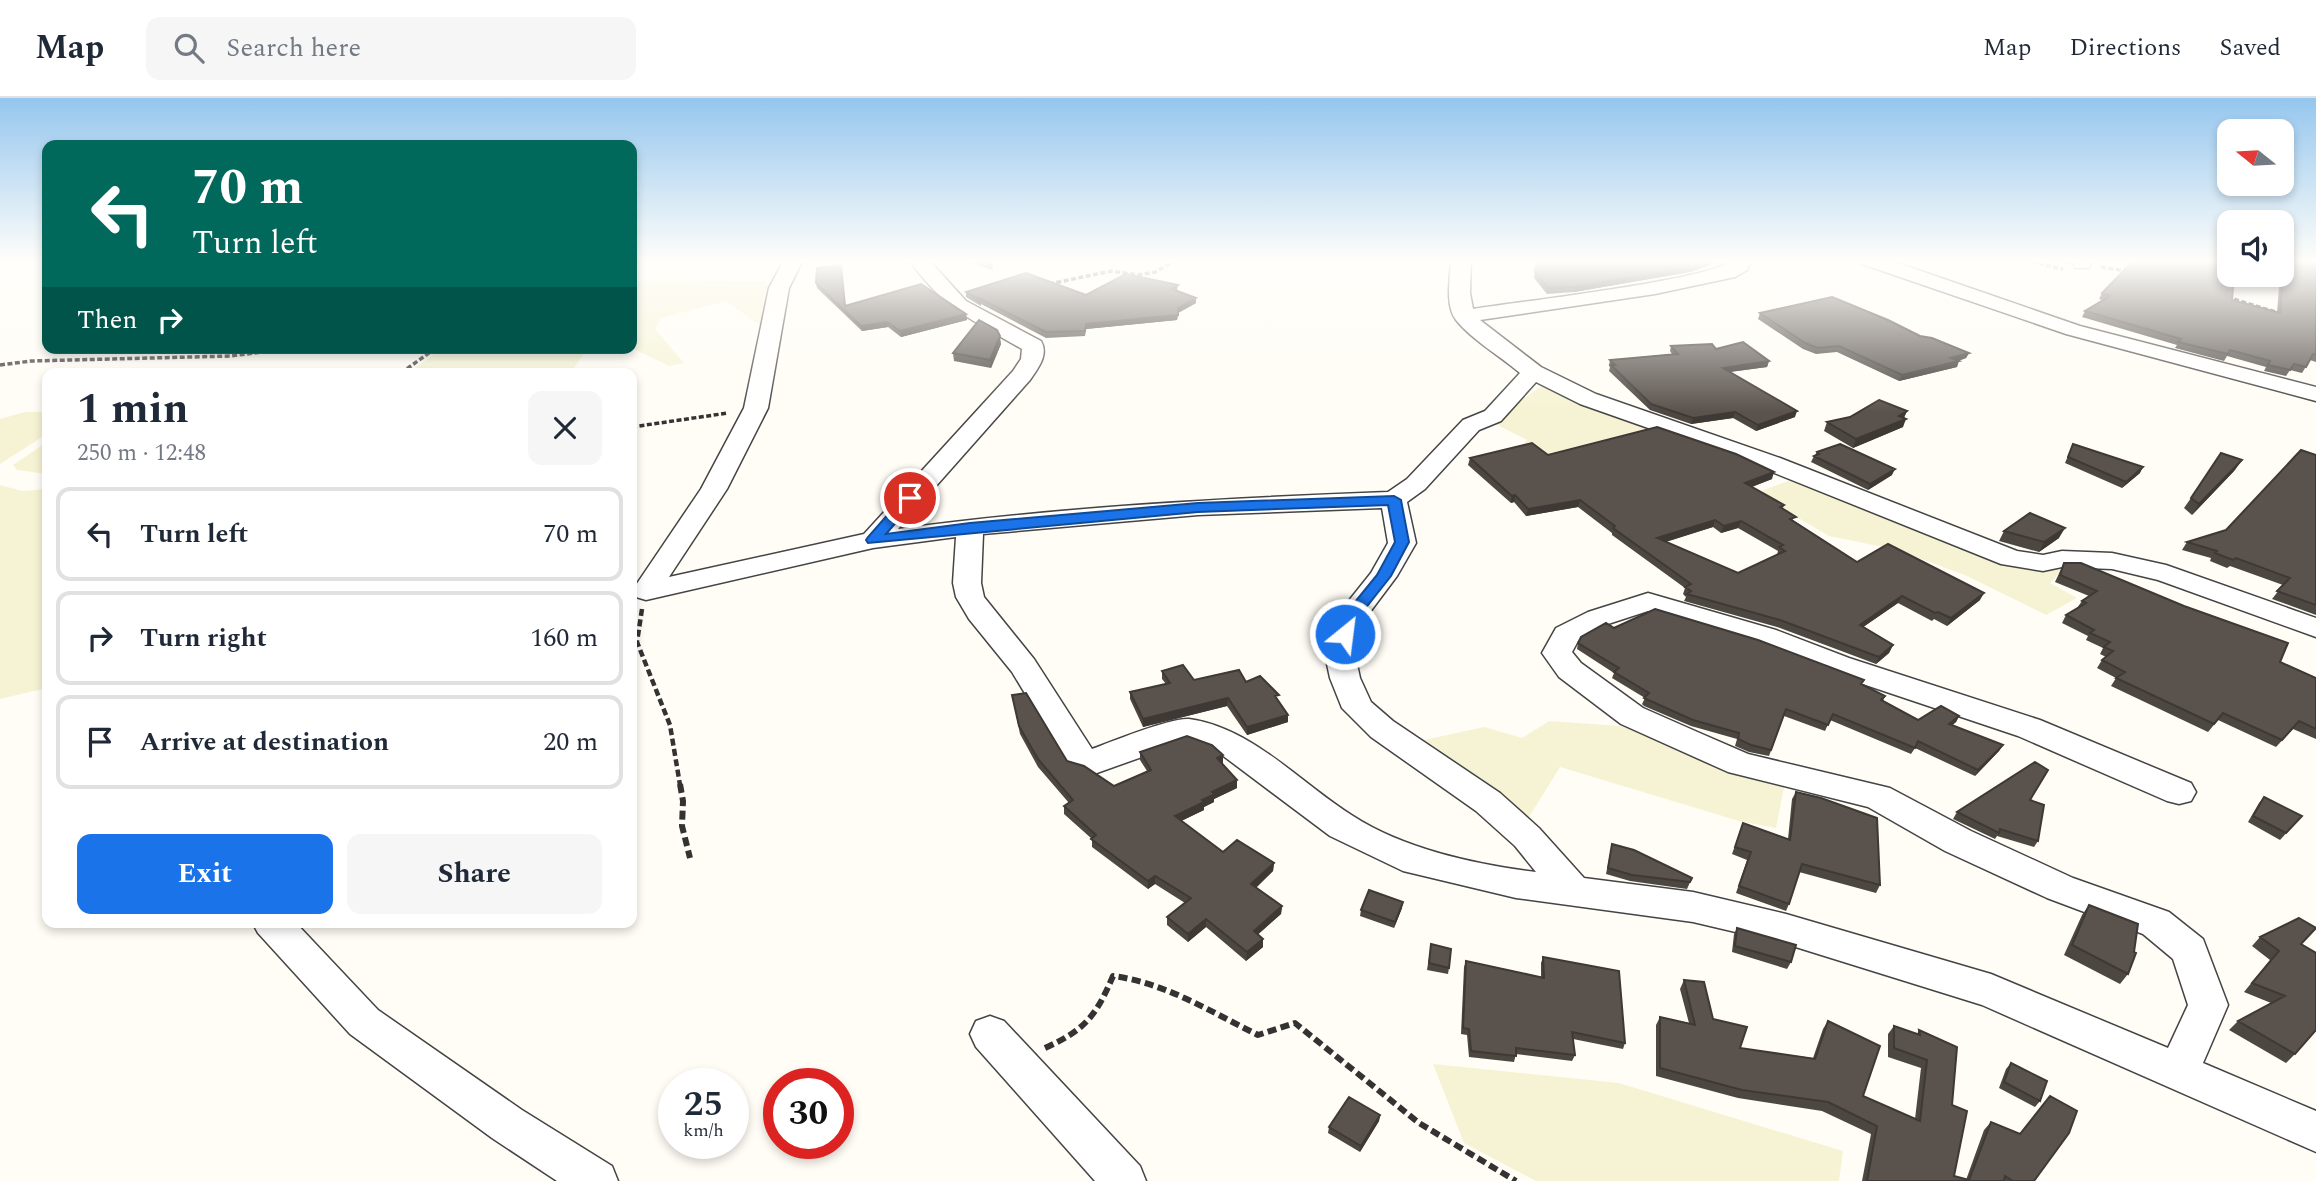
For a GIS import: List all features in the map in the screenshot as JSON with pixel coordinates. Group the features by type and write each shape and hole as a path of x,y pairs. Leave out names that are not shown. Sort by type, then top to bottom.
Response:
{"street":[{"path":"646,591 714,489 756,408 775,311"},
{"path":"873,540 1022,375 1032,359 1033,346 969,311"},
{"path":"1462,311 1464,316 1533,372 1616,410 1770,463 2011,558 2043,563 2062,559 2112,561 2166,573 2316,628"},
{"path":"1464,316 1501,311"},
{"path":"2016,311 2073,330 2316,394"},
{"path":"646,591 873,540 970,527 1198,507 1394,500 1416,484 1471,425 1493,416 1533,372"},
{"path":"1394,500 1402,542 1383,576 1350,618 1339,650 1345,678 1358,708 1382,729 1488,802 1527,837 1574,892"},
{"path":"970,527 967,583 970,597 979,613 1023,666 1082,760 1094,762 1186,730 1202,734 1230,744 1342,827 1416,861 1516,884 1693,907 1786,929 1991,990 2316,1132"},
{"path":"2178,1072 2208,1005 2189,950 2156,923 2060,888 1958,841 1878,797 1740,764 1632,716 1570,670 1557,653 1566,635 1598,618 1647,602 1766,637 1838,665 2029,728 2179,792"},
{"path":"277,928 363,1022 507,1124 596,1181"},
{"path":"1002,1048 1124,1181"}],"path":[{"path":"2271,311 2292,317"},
{"path":"0,365 31,361 248,354"},
{"path":"408,368 428,354"},
{"path":"637,426 756,408"},
{"path":"646,591 637,642 670,725 683,801 682,827 690,858"},
{"path":"1002,1048 1073,1036 1098,1013 1114,976 1127,976 1167,991 1258,1035 1295,1023 1419,1123 1516,1181"}],"shaded area":[{"path":"637,311 690,311 661,318 655,329 684,363 669,366 637,350"},
{"path":"739,311 769,311 764,328"},
{"path":"435,354 584,354 574,368 415,368"},
{"path":"1543,385 1662,430 1533,460 1520,449 1527,440 1492,422"},
{"path":"25,412 42,412 42,437 0,464 0,419"},
{"path":"42,445 42,473 17,470 13,465"},
{"path":"1793,479 2056,567 2065,567 2050,583 2077,598 2046,615 1967,576 1898,550 1829,536 1756,493"},
{"path":"0,485 22,491 42,489 42,689 0,699"},
{"path":"1549,721 1621,726 1784,787 1776,828 1739,821 1560,767 1526,822 1424,740 1484,727 1522,738"},
{"path":"1433,1064 1619,1083 1843,1151 1839,1181 1536,1181 1464,1143"}],"building":[{"path":"845,311 961,311 966,314 900,331 887,322 861,326"},
{"path":"1004,311 1178,311 1178,315 1086,324 1085,331 1046,332"},
{"path":"1771,311 1865,311 1920,336 1969,353 1951,358 1959,361 1902,375 1839,346 1818,348 1805,343 1760,313"},
{"path":"2085,311 2271,311 2280,313 2280,311 2316,311 2316,355 2313,354 2306,367 2294,364 2290,370 2268,365 2270,361 2230,350 2228,354 2178,342 2181,339"},
{"path":"979,320 997,330 1000,336 990,360 953,353"},
{"path":"1743,342 1769,361 1723,368 1797,411 1758,425 1735,412 1693,418 1651,404 1611,365 1615,365 1610,360 1678,354 1671,346 1712,344 1716,349"},
{"path":"1879,400 1907,411 1899,416 1906,419 1856,439 1827,422 1850,417"},
{"path":"1657,427 1736,454 1774,472 1745,483 1784,505 1780,507 1796,517 1790,519 1857,562 1888,544 1984,593 1951,618 1902,596 1860,625 1893,645 1879,657 1780,620 1687,594 1691,591 1685,587 1691,584 1613,528 1615,526 1580,500 1528,509 1470,458 1532,443 1548,455","holes":["1715,520 1724,526 1741,521 1783,545 1779,547 1785,551 1738,573 1657,538"]},
{"path":"1840,444 1895,469 1870,484 1814,456 1819,454 1817,452"},
{"path":"2073,444 2143,467 2126,482 2068,457"},
{"path":"2301,450 2316,455 2316,605 2277,591 2290,578 2187,542 2226,530"},
{"path":"2221,453 2242,460 2199,504 2191,498"},
{"path":"2030,513 2065,528 2044,542 2004,531"},
{"path":"2064,563 2081,563 2184,606 2288,643 2280,662 2316,678 2316,729 2299,721 2282,740 2223,713 2214,724 2116,678 2125,672 2102,660 2113,651 2104,647 2110,642 2090,633 2094,630 2066,615 2086,603 2082,601 2097,591 2060,575"},
{"path":"1655,609 1758,640 1864,680 1861,684 1885,696 1881,700 1918,720 1941,706 1959,716 1949,724 2003,745 1978,770 1918,741 1915,748 1833,714 1828,725 1786,709 1771,750 1751,745 1738,739 1739,733 1693,720 1644,698 1649,693 1614,672 1619,668 1578,643 1581,637 1606,623 1614,628"},
{"path":"1183,665 1194,680 1239,670 1246,682 1260,676 1279,695 1275,696 1288,715 1247,727 1228,698 1143,719 1130,692 1170,683 1162,671"},
{"path":"1026,693 1067,761 1084,766 1114,786 1151,770 1140,752 1187,736 1212,745 1223,755 1217,758 1237,780 1212,792 1215,794 1202,800 1204,802 1175,816 1223,852 1237,840 1274,863 1251,884 1282,906 1254,931 1263,939 1247,952 1206,919 1188,934 1167,917 1191,898 1155,876 1148,881 1091,839 1096,835 1064,806 1073,800 1038,759 1019,726 1012,695"},
{"path":"2035,762 2048,770 2030,800 2044,805 2038,841 2000,829 1999,833 1957,812"},
{"path":"1796,792 1877,818 1880,885 1802,864 1789,904 1739,886 1751,852 1735,847 1743,823 1790,840"},
{"path":"2264,797 2302,816 2286,833 2253,816"},
{"path":"1612,844 1634,850 1692,878 1690,882 1632,875 1608,868"},
{"path":"1369,890 1403,902 1395,922 1361,910"},
{"path":"2089,905 2138,924 2136,953 2128,974 2072,945"},
{"path":"2299,918 2316,928 2301,944 2316,953 2316,1030 2295,1054 2238,1021 2285,996 2252,983 2279,951 2260,937"},
{"path":"1737,928 1796,945 1791,962 1735,946"},
{"path":"1431,944 1451,949 1449,968 1429,963"},
{"path":"1543,957 1619,971 1625,1043 1572,1032 1575,1055 1516,1048 1516,1056 1471,1051 1469,1029 1463,1028 1466,961 1544,978"},
{"path":"1684,980 1704,982 1713,1019 1747,1027 1740,1048 1815,1059 1828,1021 1880,1046 1863,1096 1920,1121 1927,1060 1894,1048 1894,1026 1920,1035 1919,1030 1957,1047 1952,1105 1967,1111 1954,1176 1969,1180 1991,1122 2020,1134 2050,1096 2077,1111 2069,1133 2034,1181 2013,1181 2005,1176 2004,1181 1867,1181 1877,1126 1828,1102 1742,1090 1660,1068 1660,1017 1695,1025"},
{"path":"2011,1063 2047,1081 2040,1101 2004,1082"},
{"path":"1349,1097 1380,1115 1361,1146 1329,1127"}],"route":[{"path":"910,498 873,540 970,527 1198,507 1394,500 1402,542 1383,576 1350,618 1345,634"}]}
